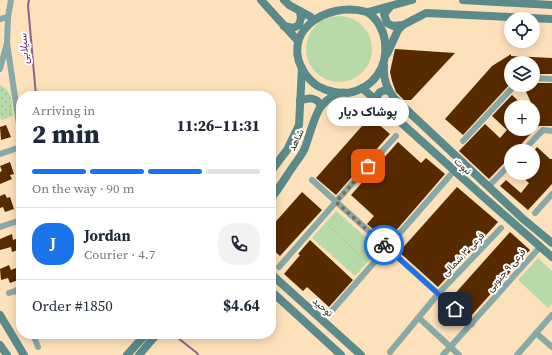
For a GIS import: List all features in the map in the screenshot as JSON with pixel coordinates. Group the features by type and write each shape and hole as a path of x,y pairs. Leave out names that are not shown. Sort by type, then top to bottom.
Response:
{"main road":[{"path":"261,0 298,41"},
{"path":"368,12 412,0"},
{"path":"463,0 552,5"},
{"path":"287,2 310,17"},
{"path":"377,101 380,92 389,91 384,70 385,62 384,37 379,23 368,12 354,6 338,4 323,8 310,17 302,28 298,41 298,55 302,68 310,80 321,88 340,93 348,93 362,88 372,82 385,62 393,38 398,30 403,25 426,13 552,19"},
{"path":"390,7 384,14 387,23 393,26 403,25"},
{"path":"284,26 293,28 299,25 301,18 300,11"},
{"name":"شاهد","path":"276,164 287,150 299,125 302,68"},
{"name":"نبوت","path":"362,88 552,257"},
{"name":"نبوت","path":"389,91 417,120 522,218 552,243"},
{"path":"300,101 307,98 313,98 319,102 321,106 340,93"},
{"name":"شاهد","path":"276,191 304,151 321,106"},
{"name":"توحید","path":"276,278 361,355"},
{"path":"276,296 341,355"},
{"path":"0,315 24,355"},
{"path":"128,355 142,339"},
{"path":"141,353 152,339"},
{"path":"0,345 6,355"}],"street":[{"path":"11,0 8,17 7,43 16,104"},
{"path":"0,19 8,17"},
{"path":"0,69 7,43"},
{"path":"540,79 552,80"},
{"path":"462,141 508,92"},
{"path":"530,144 543,130 552,131"},
{"path":"280,267 396,136"},
{"path":"0,154 16,149"},
{"path":"489,186 504,170"},
{"path":"330,314 454,171"},
{"path":"312,180 472,324"},
{"path":"535,213 552,194"},
{"path":"545,201 552,205"},
{"path":"0,227 16,222"},
{"name":"فرعی ۳ شمالی","path":"390,352 438,294 501,228"},
{"name":"فرعی ۹ جنوبی","path":"443,355 540,247"},
{"path":"9,293 16,290"},
{"path":"517,355 552,315"},
{"path":"419,318 459,355"},
{"path":"536,333 552,347"},
{"path":"35,339 38,347"}],"path":[{"path":"320,245 345,218"},
{"path":"321,219 371,267"},
{"path":"333,257 362,225"},
{"path":"346,269 371,242"}],"green space":[{"path":"332,16 346,16 358,21 367,30 372,42 370,62 363,73 346,82 332,82 320,77 311,68 306,56 306,42 311,30 320,21"},
{"path":"0,85 10,94 13,116 1,120 0,116"},
{"path":"336,211 379,249 355,276 312,238"},
{"path":"538,258 552,271 552,304 548,308 518,280"}],"building":[{"path":"395,49 455,53 411,100 404,100 396,92 390,72"},
{"path":"540,57 552,58 552,74 540,74"},
{"path":"504,58 504,91 463,135 445,119 492,66"},
{"path":"540,83 552,83 552,126 540,126 540,100 530,100 526,92 540,92"},
{"path":"512,95 517,100 507,100"},
{"path":"504,103 504,127 492,116"},
{"path":"370,117 390,134 336,195 316,178"},
{"path":"485,124 500,138 504,133 504,136 529,136 521,144 504,144 504,163 489,179 459,151"},
{"path":"6,125 11,137 1,140 0,127"},
{"path":"398,142 421,163 426,158 445,174 387,241 367,224 374,216 351,195"},
{"path":"540,150 550,159 552,159 552,184 528,210 500,186 506,180 521,193 529,183 525,180 540,180"},
{"path":"10,162 14,174 10,175 12,179 0,184 0,172 2,171 0,166"},
{"path":"457,187 498,222 438,287 399,252"},
{"path":"302,192 322,210 280,256 276,252 276,221"},
{"path":"5,194 7,198 10,197 14,209 5,212 3,207 0,208 0,196"},
{"path":"510,232 530,250 471,316 451,298"},
{"path":"12,234 13,240 16,239 16,251 12,252 11,247 0,250 0,239"},
{"path":"310,240 353,280 329,307 307,287 303,291 284,274"},
{"path":"9,265 11,270 16,268 16,281 10,283 8,278 1,280 0,269"}],"waterway":[{"name":"سیلابی","path":"29,0 28,5 36,91"},
{"name":"سیلابی","path":"179,339 198,355"}],"way so far":[{"path":"368,166 336,202 384,245"}],"place":[{"name":"پوشاک دیار","path":"368,166"}],"route":[{"path":"384,245 455,309"}]}
